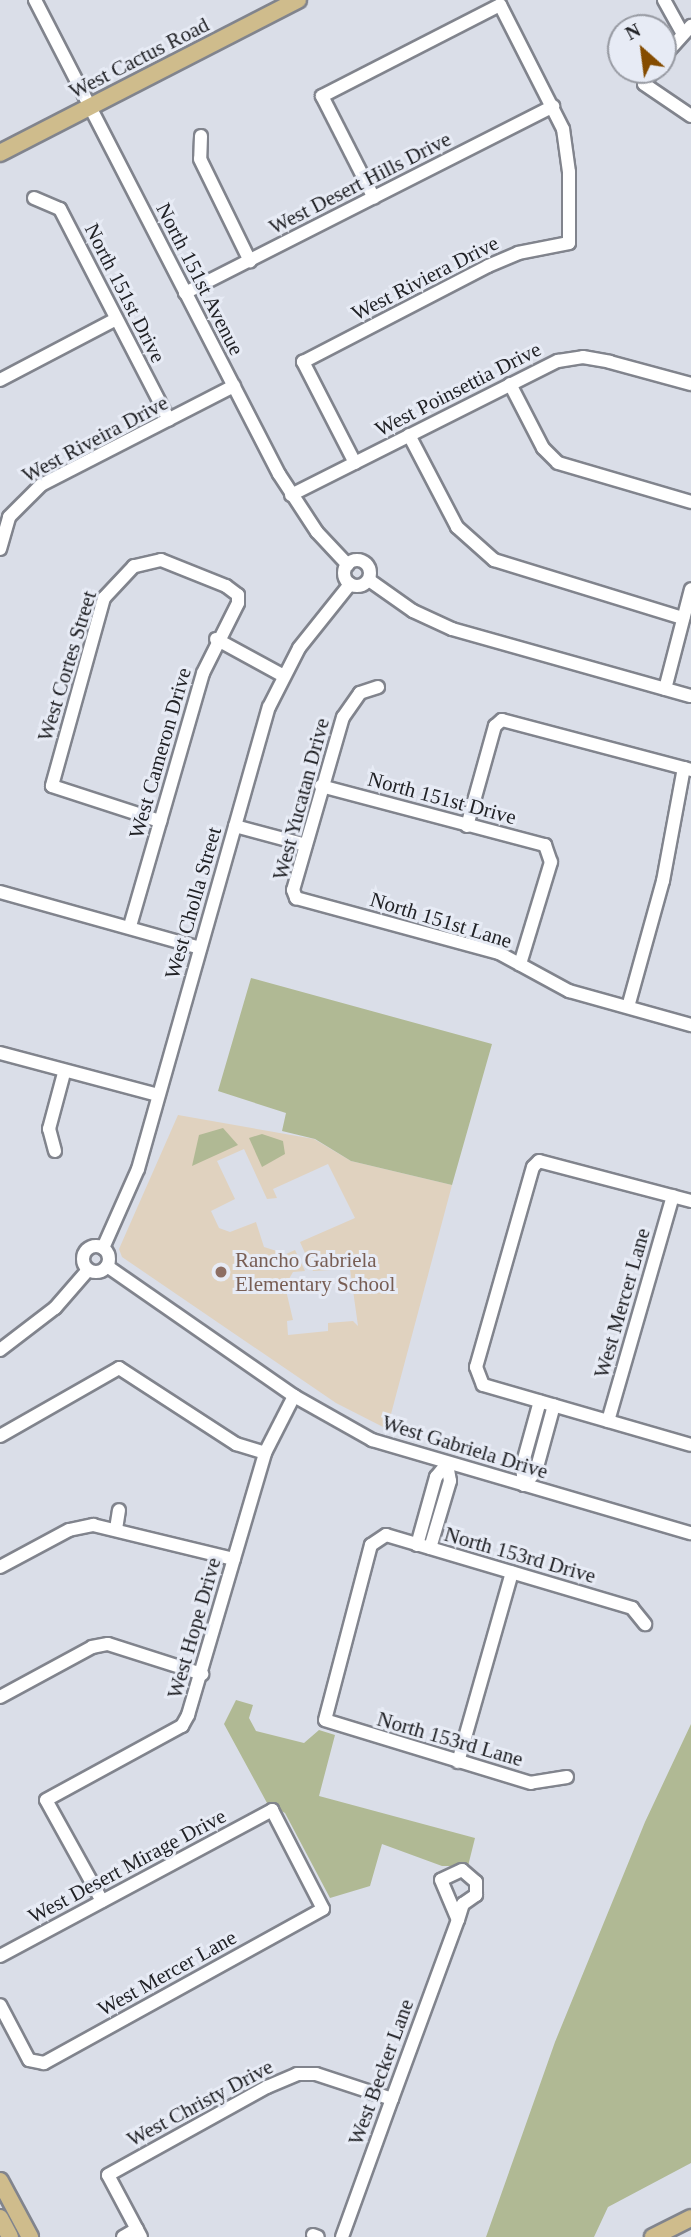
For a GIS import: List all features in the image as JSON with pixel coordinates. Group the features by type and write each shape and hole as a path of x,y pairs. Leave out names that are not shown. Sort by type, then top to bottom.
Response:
{"main road":[{"name":"West Cactus Road","path":"0,153 298,0"},
{"path":"0,2181 30,2237"},
{"path":"0,2218 10,2237"},
{"path":"653,2237 691,2218"}],"street":[{"name":"North 151st Avenue","path":"35,0 291,495 348,565 363,561 369,580"},
{"path":"664,0 686,29"},
{"path":"374,198 322,96 500,5 553,106"},
{"path":"644,84 691,116"},
{"name":"West Desert Hills Drive","path":"185,293 553,106"},
{"name":"West Riviera Drive","path":"355,463 303,362 488,266 518,253 569,243 566,145 553,106"},
{"path":"201,136 200,159 250,261"},
{"name":"North 151st Drive","path":"34,198 60,209 169,420"},
{"path":"0,380 116,319"},
{"name":"West Poinsettia Drive","path":"291,495 558,361 583,357 691,384"},
{"path":"510,384 543,448 558,463 691,502"},
{"name":"West Riveira Drive","path":"0,549 9,517 41,485 234,386"},
{"path":"409,435 457,527 494,561 683,618"},
{"name":"West Cameron Drive","path":"130,926 216,639 238,595 181,564 161,560 134,566"},
{"path":"348,565 344,572 350,584 369,580 413,611 452,629 691,696"},
{"name":"West Cortes Street","path":"134,566 104,597 52,786 160,821"},
{"name":"West Cholla Street","path":"88,1270 84,1254 94,1246 103,1248 134,1182 269,707 284,676 350,584"},
{"path":"665,689 691,589"},
{"path":"216,639 284,676"},
{"name":"West Yucatan Drive","path":"296,898 321,786 343,717 360,694 378,687"},
{"path":"467,826 495,726 502,720 687,769 663,881 628,1007"},
{"name":"North 151st Drive","path":"321,786 551,851 520,964"},
{"path":"234,826 306,845"},
{"path":"0,892 130,926 200,948"},
{"name":"North 151st Lane","path":"296,898 499,953 569,991 691,1025"},
{"path":"0,1053 65,1073 158,1095"},
{"path":"55,1151 49,1129 65,1073"},
{"path":"691,1201 539,1161 533,1167 476,1367 478,1380 691,1445"},
{"name":"West Mercer Lane","path":"608,1421 673,1196"},
{"path":"0,1350 55,1308 88,1270 107,1266 103,1248"},
{"name":"West Gabriela Drive","path":"107,1266 294,1396 372,1440 691,1533"},
{"path":"0,1436 119,1368 236,1444 265,1452"},
{"name":"West Hope Drive","path":"102,1901 46,1800 182,1726 202,1674 265,1452 294,1396"},
{"path":"524,1485 523,1466 540,1401"},
{"path":"524,1485 536,1471 554,1405"},
{"path":"424,1547 436,1504 450,1481 447,1464"},
{"path":"116,1528 119,1510"},
{"path":"0,1567 69,1530 93,1525 116,1528 234,1559"},
{"name":"North 153rd Drive","path":"325,1720 324,1709 377,1537 424,1547 632,1608 645,1624"},
{"path":"458,1762 512,1573"},
{"path":"0,1697 93,1647 108,1644 202,1674"},
{"name":"North 153rd Lane","path":"325,1720 531,1783 567,1777"},
{"name":"West Desert Mirage Drive","path":"0,1956 272,1810 323,1909"},
{"name":"West Becker Lane","path":"342,2237 458,1920 463,1904 476,1895 476,1882 462,1870 441,1880 458,1920"},
{"name":"West Mercer Lane","path":"5,2025 29,2060 44,2063 323,1909"},
{"path":"0,2005 5,2025"},
{"name":"West Christy Drive","path":"139,2233 108,2175 297,2074 316,2074 392,2099"},
{"path":"122,2237 139,2233"}],"shaded area":[{"name":"Rancho Gabriela Elementary School","path":"178,1115 314,1139 351,1161 452,1185 387,1429 336,1403 122,1257 119,1249","holes":["244,1149 267,1199 277,1198 273,1189 328,1164 355,1218 300,1242 313,1271 350,1269 358,1326 353,1321 328,1323 328,1331 288,1335 287,1321 293,1320 285,1286 293,1272 305,1271 295,1250 286,1254 264,1247 256,1222 230,1232 219,1228 211,1211 235,1199 217,1161"]}],"green space":[{"path":"251,978 492,1044 452,1185 351,1161 315,1139 282,1131 286,1113 218,1091"},
{"path":"223,1128 238,1145 192,1166 199,1135"},
{"path":"262,1134 283,1141 285,1154 262,1167 249,1138"},
{"path":"236,1700 253,1705 249,1718 256,1731 304,1743 319,1730 335,1735 319,1796 475,1838 468,1866 442,1866 382,1844 370,1886 330,1898 285,1813 267,1803 224,1724"},
{"path":"691,1724 691,2163 608,2207 594,2237 486,2237 555,2042 645,1822"}],"place":[{"name":"Rancho Gabriela Elementary School","path":"221,1272"}]}
